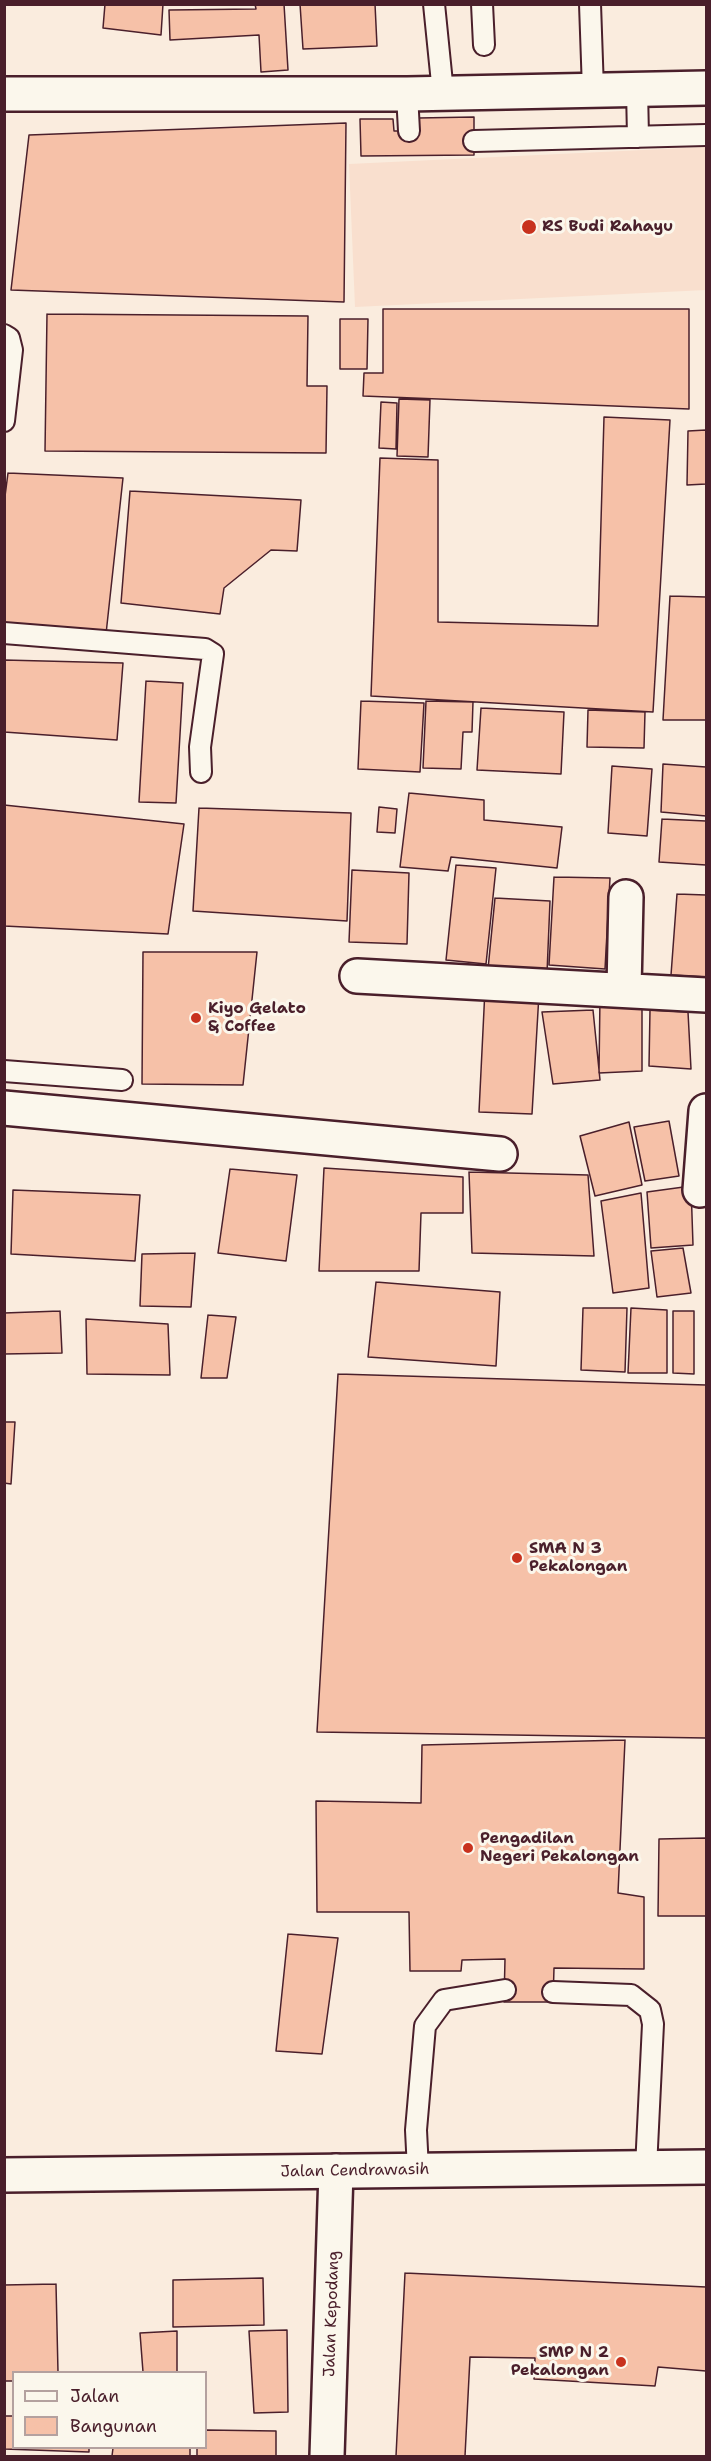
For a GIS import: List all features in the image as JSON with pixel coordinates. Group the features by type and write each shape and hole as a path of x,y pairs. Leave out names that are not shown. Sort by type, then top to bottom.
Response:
{"street":[{"path":"4,94 407,94 706,88"},
{"path":"624,989 626,897"},
{"path":"357,976 706,995"},
{"path":"4,1108 501,1154"},
{"path":"700,1190 706,1111"},
{"name":"Jalan Cendrawasih","path":"4,2175 706,2167"},
{"name":"Jalan Kepodang","path":"327,2457 336,2171"}],"lane":[{"path":"434,4 443,93"},
{"path":"482,4 484,45"},
{"path":"590,4 593,90"},
{"path":"637,89 638,137"},
{"path":"407,94 409,131"},
{"path":"474,141 706,135"},
{"path":"4,335 9,338 12,350 4,421"},
{"path":"4,633 205,649 213,654 200,747 201,772"},
{"path":"4,1071 122,1080"},
{"path":"418,2170 416,2130 425,2026 444,2000 505,1990"},
{"path":"553,1992 631,1995 650,2010 653,2024 646,2168"}],"shaded area":[{"name":"RS Budi Rahayu","path":"706,147 706,290 355,307 349,164"}],"building":[{"path":"105,4 163,4 161,35 103,28"},
{"path":"255,4 284,4 288,70 261,72 259,35 170,40 169,10 256,9"},
{"path":"300,4 375,4 377,46 303,49"},
{"path":"474,117 474,155 361,156 360,119 393,119 394,131 419,131 418,118"},
{"path":"346,123 344,302 11,290 29,135"},
{"path":"383,309 689,309 689,409 363,396 364,373 383,373"},
{"path":"47,314 308,316 307,386 327,386 326,453 45,451"},
{"path":"340,319 368,319 367,369 340,369"},
{"path":"399,399 430,400 428,457 397,456"},
{"path":"381,402 397,403 396,449 379,448"},
{"path":"604,417 670,420 653,712 371,696 380,458 438,460 438,622 598,626"},
{"path":"706,430 706,484 687,485 688,431"},
{"path":"8,473 123,478 106,634 4,625 4,504"},
{"path":"130,491 301,500 297,551 271,550 224,588 220,614 121,603"},
{"path":"670,596 706,597 706,720 663,720"},
{"path":"4,660 123,663 117,740 4,732"},
{"path":"146,681 183,683 176,803 139,802"},
{"path":"361,701 424,703 420,772 358,769"},
{"path":"426,701 473,702 472,732 463,732 461,769 423,768"},
{"path":"481,708 564,712 561,774 477,770"},
{"path":"588,710 645,712 644,748 587,747"},
{"path":"663,764 706,767 706,816 661,812"},
{"path":"612,766 652,769 647,836 608,833"},
{"path":"409,793 484,800 484,820 562,827 557,868 451,857 448,871 400,867"},
{"path":"4,805 184,824 168,934 4,926"},
{"path":"379,807 397,809 395,833 377,832"},
{"path":"199,808 351,813 347,921 193,911"},
{"path":"662,819 706,821 706,865 659,862"},
{"path":"456,865 496,868 486,964 446,960"},
{"path":"352,870 409,873 407,944 349,942"},
{"path":"554,877 610,878 605,969 549,965"},
{"path":"677,894 706,895 706,977 671,975"},
{"path":"495,898 550,901 547,973 488,969"},
{"name":"Kiyo Gelato & Coffee","path":"143,952 257,952 243,1085 142,1084"},
{"path":"485,989 539,994 532,1114 479,1112"},
{"path":"600,996 642,996 642,1071 599,1073"},
{"path":"593,1010 600,1080 553,1084 542,1012"},
{"path":"650,1010 688,1012 691,1069 649,1066"},
{"path":"669,1121 679,1176 645,1181 634,1127"},
{"path":"629,1122 642,1185 595,1196 580,1136"},
{"path":"324,1168 463,1177 463,1213 421,1213 419,1271 319,1271"},
{"path":"230,1169 297,1175 286,1261 218,1253"},
{"path":"469,1172 588,1175 594,1256 472,1253"},
{"path":"691,1186 693,1245 651,1248 647,1192"},
{"path":"13,1190 140,1195 135,1261 11,1254"},
{"path":"641,1193 649,1288 613,1293 601,1201"},
{"path":"683,1248 691,1293 657,1297 651,1251"},
{"path":"195,1253 191,1307 140,1306 142,1254"},
{"path":"376,1282 500,1292 496,1366 368,1357"},
{"path":"583,1308 627,1308 625,1372 581,1370"},
{"path":"631,1308 667,1310 667,1373 628,1373"},
{"path":"60,1311 62,1353 4,1354 4,1313"},
{"path":"673,1311 694,1311 694,1374 673,1373"},
{"path":"208,1315 236,1317 227,1378 201,1378"},
{"path":"86,1319 168,1324 170,1375 87,1374"},
{"name":"SMA N 3 Pekalongan","path":"338,1374 706,1385 706,1738 317,1732"},
{"path":"4,1422 15,1422 11,1484 4,1483"},
{"name":"Pengadilan Negeri Pekalongan","path":"625,1740 618,1893 644,1897 644,1969 554,1968 553,2002 504,2002 505,1959 462,1960 461,1971 410,1971 409,1912 317,1912 316,1801 421,1803 422,1745"},
{"path":"706,1838 706,1916 658,1916 659,1839"},
{"path":"288,1934 338,1938 322,2054 276,2051"},
{"name":"SMP N 2 Pekalongan","path":"405,2273 706,2287 706,2371 658,2367 655,2386 534,2379 535,2358 470,2357 465,2456 396,2456"},
{"path":"263,2278 264,2325 173,2327 173,2280"},
{"path":"56,2284 58,2371 12,2371 12,2381 4,2381 4,2285"},
{"path":"287,2330 288,2412 254,2413 249,2331"},
{"path":"177,2331 177,2371 143,2371 140,2333"},
{"path":"4,2416 12,2416 12,2449 89,2449 89,2452 4,2449"},
{"path":"207,2430 276,2431 276,2456 197,2456 197,2449 207,2449"},
{"path":"113,2449 190,2449 190,2456 112,2456"}],"place":[{"name":"RS Budi Rahayu","path":"529,227"},
{"name":"Kiyo Gelato & Coffee","path":"196,1018"},
{"name":"SMA N 3 Pekalongan","path":"517,1558"},
{"name":"Pengadilan Negeri Pekalongan","path":"468,1848"},
{"name":"SMP N 2 Pekalongan","path":"621,2362"}]}
